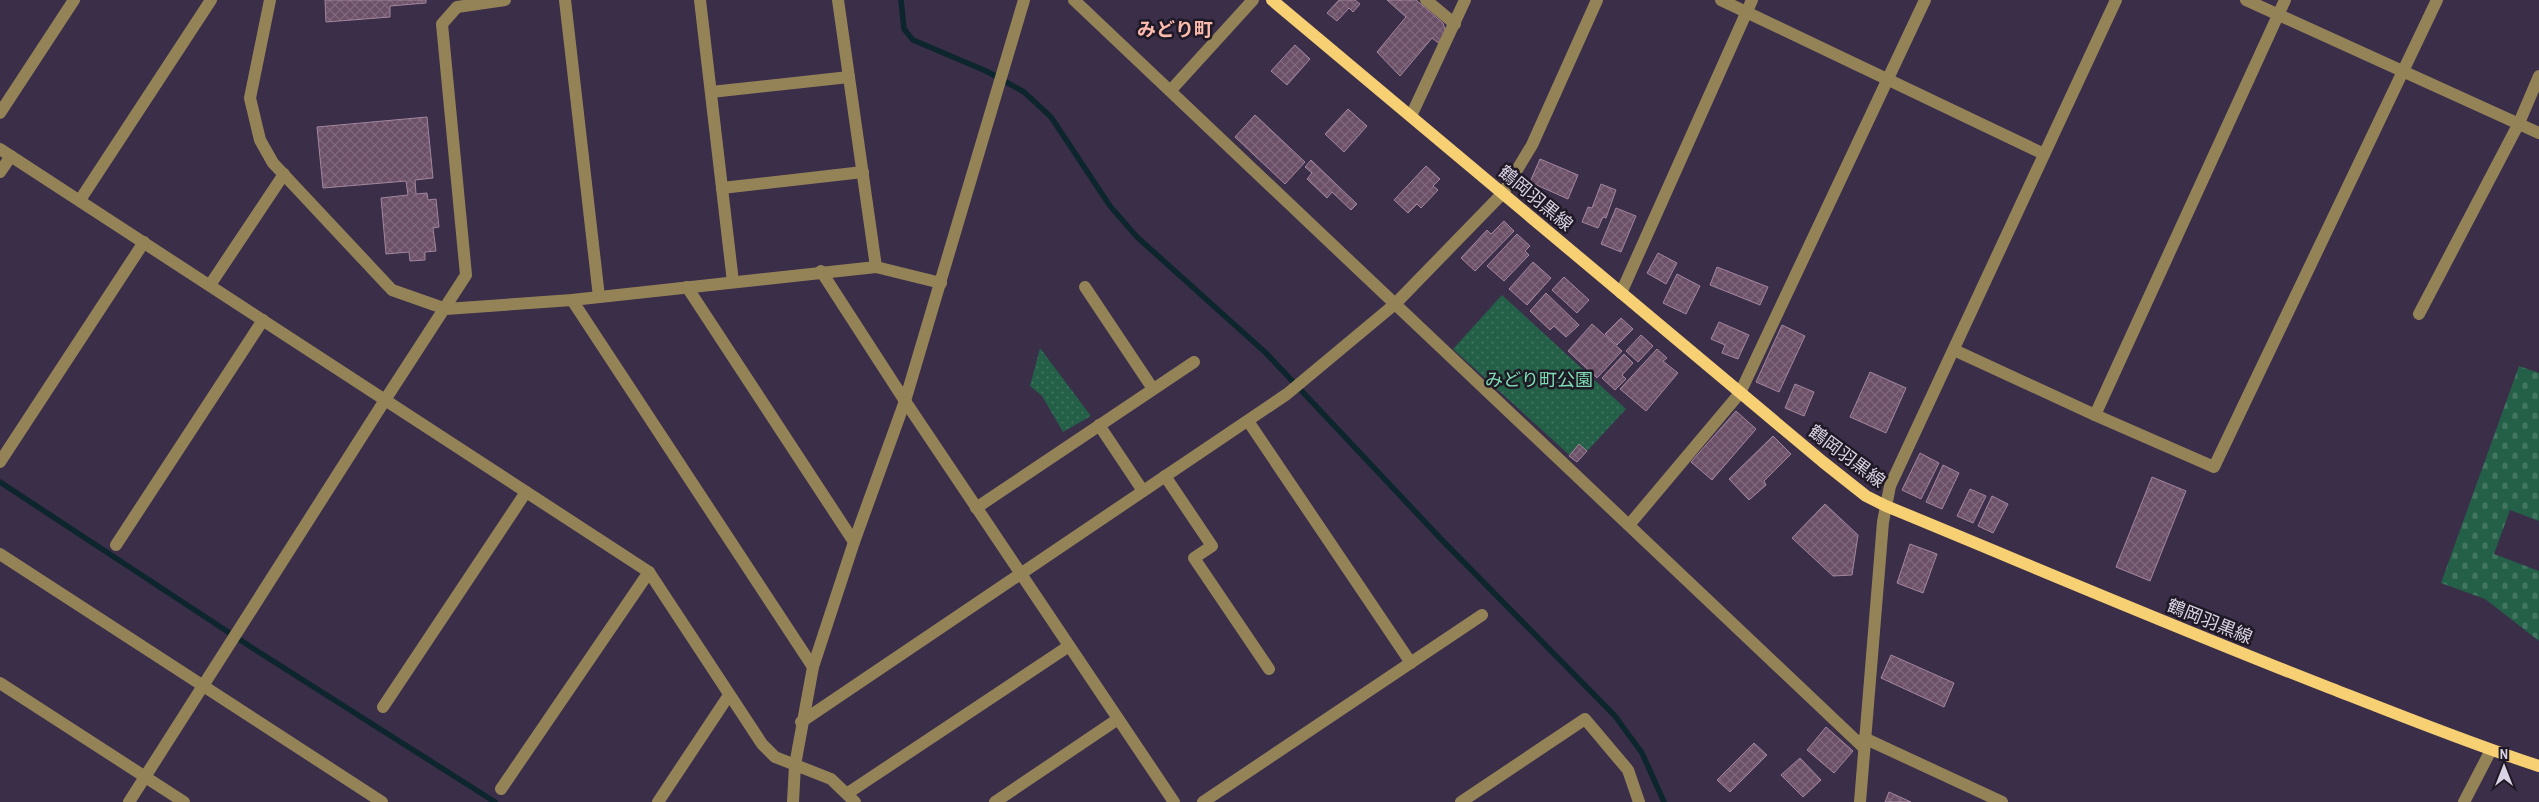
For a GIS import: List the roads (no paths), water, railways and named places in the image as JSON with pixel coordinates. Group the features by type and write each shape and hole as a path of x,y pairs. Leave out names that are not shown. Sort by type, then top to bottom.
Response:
{"main road":[{"name":"鶴岡羽黒線","path":"1272,0 1740,393 1866,496 1886,506 2242,653 2491,750 2539,766"}],"street":[{"path":"0,113 74,0"},
{"path":"80,200 211,0"},
{"path":"270,0 250,98 260,140 274,163 392,290 446,309 572,300 821,271 876,267 941,283"},
{"path":"129,802 204,687 384,400 446,309 466,276 442,24 457,7 505,0"},
{"path":"565,0 600,297"},
{"path":"700,0 733,282"},
{"path":"838,0 876,267"},
{"path":"793,802 795,765 801,722 813,667 854,542 904,401 941,283 1024,0"},
{"path":"1074,0 1172,90 1629,525 1864,743 2002,802"},
{"path":"1172,90 1253,0"},
{"path":"1426,0 1454,24"},
{"path":"1411,116 1465,0"},
{"path":"801,722 1287,394 1304,382 1395,304 1502,193 1532,145 1597,0"},
{"path":"1721,0 2044,154"},
{"path":"1621,293 1752,0"},
{"path":"1629,525 1740,393 1925,0"},
{"path":"1860,802 1886,506 1890,486 2116,0"},
{"path":"2246,0 2404,70 2539,133"},
{"path":"2095,415 2285,0"},
{"path":"1954,350 2214,467 2437,0"},
{"path":"2419,314 2519,123 2539,76"},
{"path":"711,92 849,77"},
{"path":"0,172 5,152 648,572 762,744 775,756 831,779 852,798 1069,646"},
{"path":"722,188 863,172"},
{"path":"210,285 284,174"},
{"path":"0,462 144,242"},
{"path":"821,271 904,401 1174,802"},
{"path":"687,287 854,542"},
{"path":"1085,287 1154,389"},
{"path":"572,300 813,667"},
{"path":"116,545 263,320"},
{"path":"976,508 1194,362"},
{"path":"1248,421 1411,663"},
{"path":"1099,425 1143,491"},
{"path":"1165,476 1212,546 1194,558 1269,669"},
{"path":"383,707 526,492"},
{"path":"0,554 382,802"},
{"path":"501,790 648,572"},
{"path":"1203,802 1482,615"},
{"path":"0,683 184,802"},
{"path":"658,802 729,695"},
{"path":"1461,802 1585,719 1628,770 1639,802"},
{"path":"995,802 1118,720"},
{"path":"2464,802 2491,750"}],"waterway":[{"path":"901,0 904,29 913,40 986,71 1024,92 1051,117 1110,206 1137,237 1266,353 1441,539 1615,716 1642,753 1664,802"},
{"path":"0,482 251,647 495,802"}],"district":[{"name":"みどり町","path":"1175,29"}],"park label":[{"name":"みどり町公園","path":"1539,379"}]}
